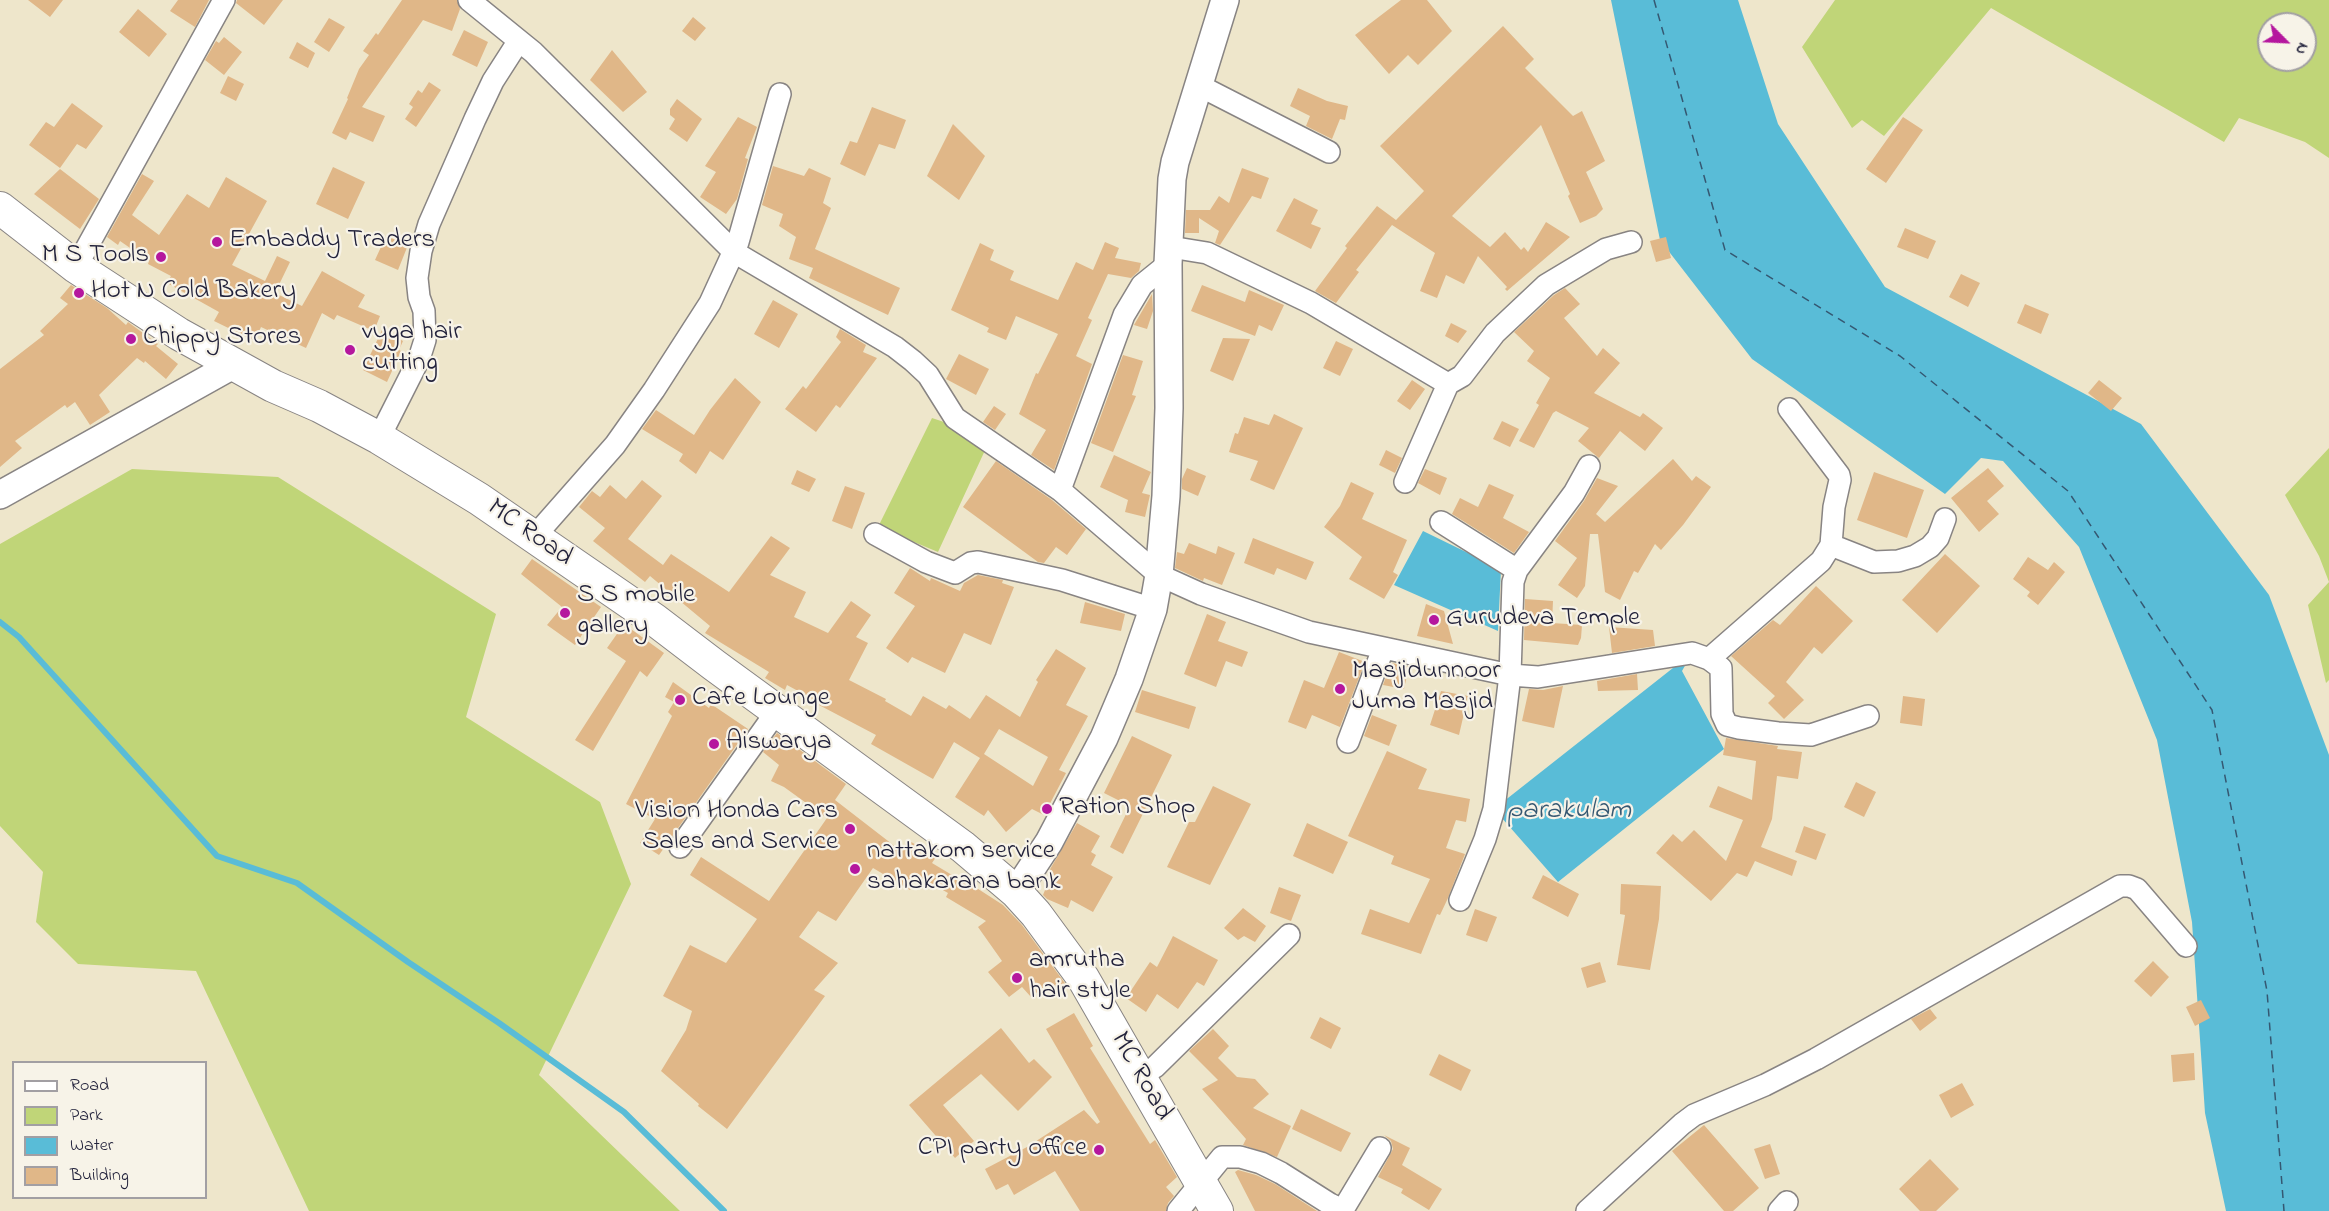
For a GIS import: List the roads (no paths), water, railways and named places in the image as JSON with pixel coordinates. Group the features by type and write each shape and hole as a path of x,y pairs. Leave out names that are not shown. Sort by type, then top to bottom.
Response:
{"highway":[{"name":"MC Road","path":"0,208 76,267 171,330 273,386 319,406 379,438 479,499 655,620 963,847 1016,892 1036,914 1083,978 1142,1076 1217,1211"}],"main road":[{"path":"1016,892 1048,842 1104,738 1129,679 1153,609 1159,575 1166,496 1172,179 1175,162 1225,0"},
{"path":"0,495 233,365"}],"street":[{"path":"76,267 224,0"},
{"path":"470,0 518,42 533,52 734,252 895,347 928,375 955,418 1060,490 1159,575 1201,594 1309,632 1510,675 1538,676 1692,653 1709,659 1720,668 1722,714 1727,725 1778,733 1811,735 1868,716"},
{"path":"379,438 419,359 425,340 425,318 418,297 417,278 421,251 429,224 489,90 518,42"},
{"path":"1200,86 1329,152"},
{"path":"534,537 615,445 654,390 710,303 734,252 780,94"},
{"path":"1405,482 1448,384 1462,376 1495,333 1546,285 1606,249 1631,242"},
{"path":"1060,490 1124,315 1142,285 1169,256 1207,253 1311,303 1448,384"},
{"path":"1709,659 1821,561 1831,546 1839,475 1789,409"},
{"path":"1460,900 1485,839 1494,809 1510,675 1513,582 1517,570 1574,493 1589,466"},
{"path":"1831,546 1874,562 1898,561 1915,556 1930,547 1938,538 1945,519"},
{"path":"1441,522 1517,570"},
{"path":"875,534 926,562 955,573 971,563 978,562 1062,580 1153,609"},
{"path":"1348,742 1383,649"},
{"path":"680,847 777,711"},
{"path":"1587,1211 1694,1115 1765,1085 1816,1059 2120,886 2138,889 2186,946"},
{"path":"1142,1076 1155,1067 1289,935"},
{"path":"1178,1211 1222,1157 1240,1157 1262,1163 1330,1204 1344,1208 1380,1148"}],"water":[{"path":"1611,0 1738,0 1778,124 1885,287 2141,424 2269,595 2329,755 2329,1211 2226,1211 2205,1113 2192,922 2157,740 2079,547 2003,461 1981,458 1945,494 1752,359 1660,240"},
{"path":"1423,531 1501,569 1498,631 1394,585"},
{"name":"parakulam","path":"1692,653 1682,671 1724,749 1558,882 1494,809"}],"waterway":[{"path":"0,622 19,637 217,856 297,883 499,1023 624,1112 724,1211"}],"place":[{"name":"Embaddy Traders","path":"217,242"},
{"name":"M S Tools","path":"161,257"},
{"name":"Hot N Cold Bakery","path":"79,293"},
{"name":"Chippy Stores","path":"131,339"},
{"name":"vyga hair cutting","path":"350,350"},
{"name":"S S mobile gallery","path":"565,613"},
{"name":"Gurudeva Temple","path":"1434,620"},
{"name":"Masjidunnoor Juma Masjid","path":"1340,689"},
{"name":"Cafe Lounge","path":"680,700"},
{"name":"Aiswarya","path":"714,744"},
{"name":"Ration Shop","path":"1047,809"},
{"name":"Vision Honda Cars Sales and Service","path":"850,829"},
{"name":"nattakom service sahakarana bank","path":"855,869"},
{"name":"amrutha hair style","path":"1017,978"},
{"name":"CPI party office","path":"1099,1150"}]}
